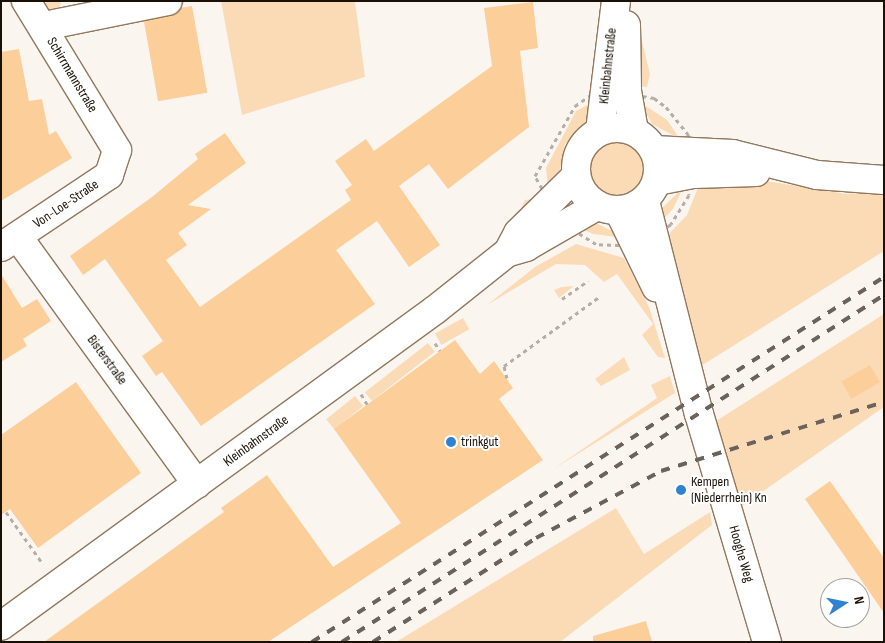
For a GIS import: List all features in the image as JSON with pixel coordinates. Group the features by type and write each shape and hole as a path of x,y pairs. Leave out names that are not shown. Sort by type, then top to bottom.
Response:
{"street":[{"name":"Schirrmannstraße","path":"26,1 117,150"},
{"path":"54,24 168,1"},
{"name":"Kleinbahnstraße","path":"600,131 616,1"},
{"name":"Kleinbahnstraße","path":"625,1 627,91 634,131"},
{"path":"817,175 733,154 654,150 634,131 600,131 581,150 576,176 587,198 608,208 651,191 735,171 884,180"},
{"name":"Von-Loe-Straße","path":"10,242 109,175 117,150"},
{"path":"651,191 654,150"},
{"name":"Kleinbahnstraße","path":"508,252 518,233 576,176"},
{"name":"Hooghe Weg","path":"651,191 684,350 767,642"},
{"name":"Kleinbahnstraße","path":"1,626 197,484 508,252 526,247 608,208"},
{"name":"Hooghe Weg","path":"608,208 684,350"},
{"name":"Bisterstraße","path":"10,242 197,484"}],"path":[{"path":"562,299 588,281"},
{"path":"507,378 504,366 599,297"},
{"path":"6,512 58,585"}],"shaded area":[{"path":"48,1 61,1 60,6 49,15 43,4"},
{"path":"221,1 355,1 365,77 242,115"},
{"path":"640,33 650,74 647,87 637,86"},
{"path":"595,101 587,121 565,144 560,172 548,188 546,168 576,111"},
{"path":"640,102 667,120 680,139 652,124"},
{"path":"611,142 621,142 631,146 639,154 643,169 639,184 631,192 621,196 611,196 601,192 593,184 589,174 589,164 593,154 601,146"},
{"path":"721,180 766,181 847,194 884,191 884,251 701,366 664,239 687,215 699,185"},
{"path":"683,188 673,209 660,223 662,208"},
{"path":"535,199 511,230 525,200"},
{"path":"596,223 612,231 617,237 593,234 576,226"},
{"path":"576,244 624,258 649,307 665,358 658,357 642,335 653,324 617,274 604,282 585,265 556,264 487,305 535,267"},
{"path":"574,286 559,298 554,290 562,287"},
{"path":"884,314 884,407 739,508 716,421"},
{"path":"463,318 469,329 441,345 435,334"},
{"path":"428,343 435,352 372,401 365,392"},
{"path":"624,357 630,370 601,386 595,379"},
{"path":"670,376 675,393 552,470 657,398 651,385"},
{"path":"355,396 363,406 334,429 326,419"},
{"path":"616,508 644,554 710,512 712,525 560,642 396,642"}],"building":[{"path":"533,2 538,48 520,51 529,127 448,189 429,164 399,186 440,245 409,267 377,221 336,250 375,304 201,426 162,372 156,376 142,356 163,341 105,259 83,275 70,256 152,197 198,159 195,154 225,133 246,163 188,205 211,209 178,233 187,245 166,260 200,307 351,200 345,190 352,185 335,161 366,139 374,151 492,66 484,8"},
{"path":"192,6 207,93 158,101 143,15"},
{"path":"19,49 29,101 42,99 49,135 56,131 72,158 1,201 1,52"},
{"path":"1,274 22,308 37,299 51,321 23,339 27,346 1,362"},
{"path":"455,340 480,374 494,361 513,388 499,399 543,460 268,642 44,642 224,512 221,508 267,475 333,567 401,523 334,429"},
{"path":"870,365 880,382 851,399 841,382"},
{"path":"76,382 141,473 38,548 10,509 1,515 1,435"},
{"path":"830,481 884,558 884,613 870,593 870,578 860,578 805,499"},
{"path":"646,621 652,642 593,642 593,636"}],"railway":[{"path":"312,642 884,277"},
{"path":"342,642 884,295"},
{"path":"373,642 536,538 661,471 884,402"}],"place":[{"name":"trinkgut","path":"451,442"},
{"name":"Kempen (Niederrhein) Kn","path":"681,490"}]}
